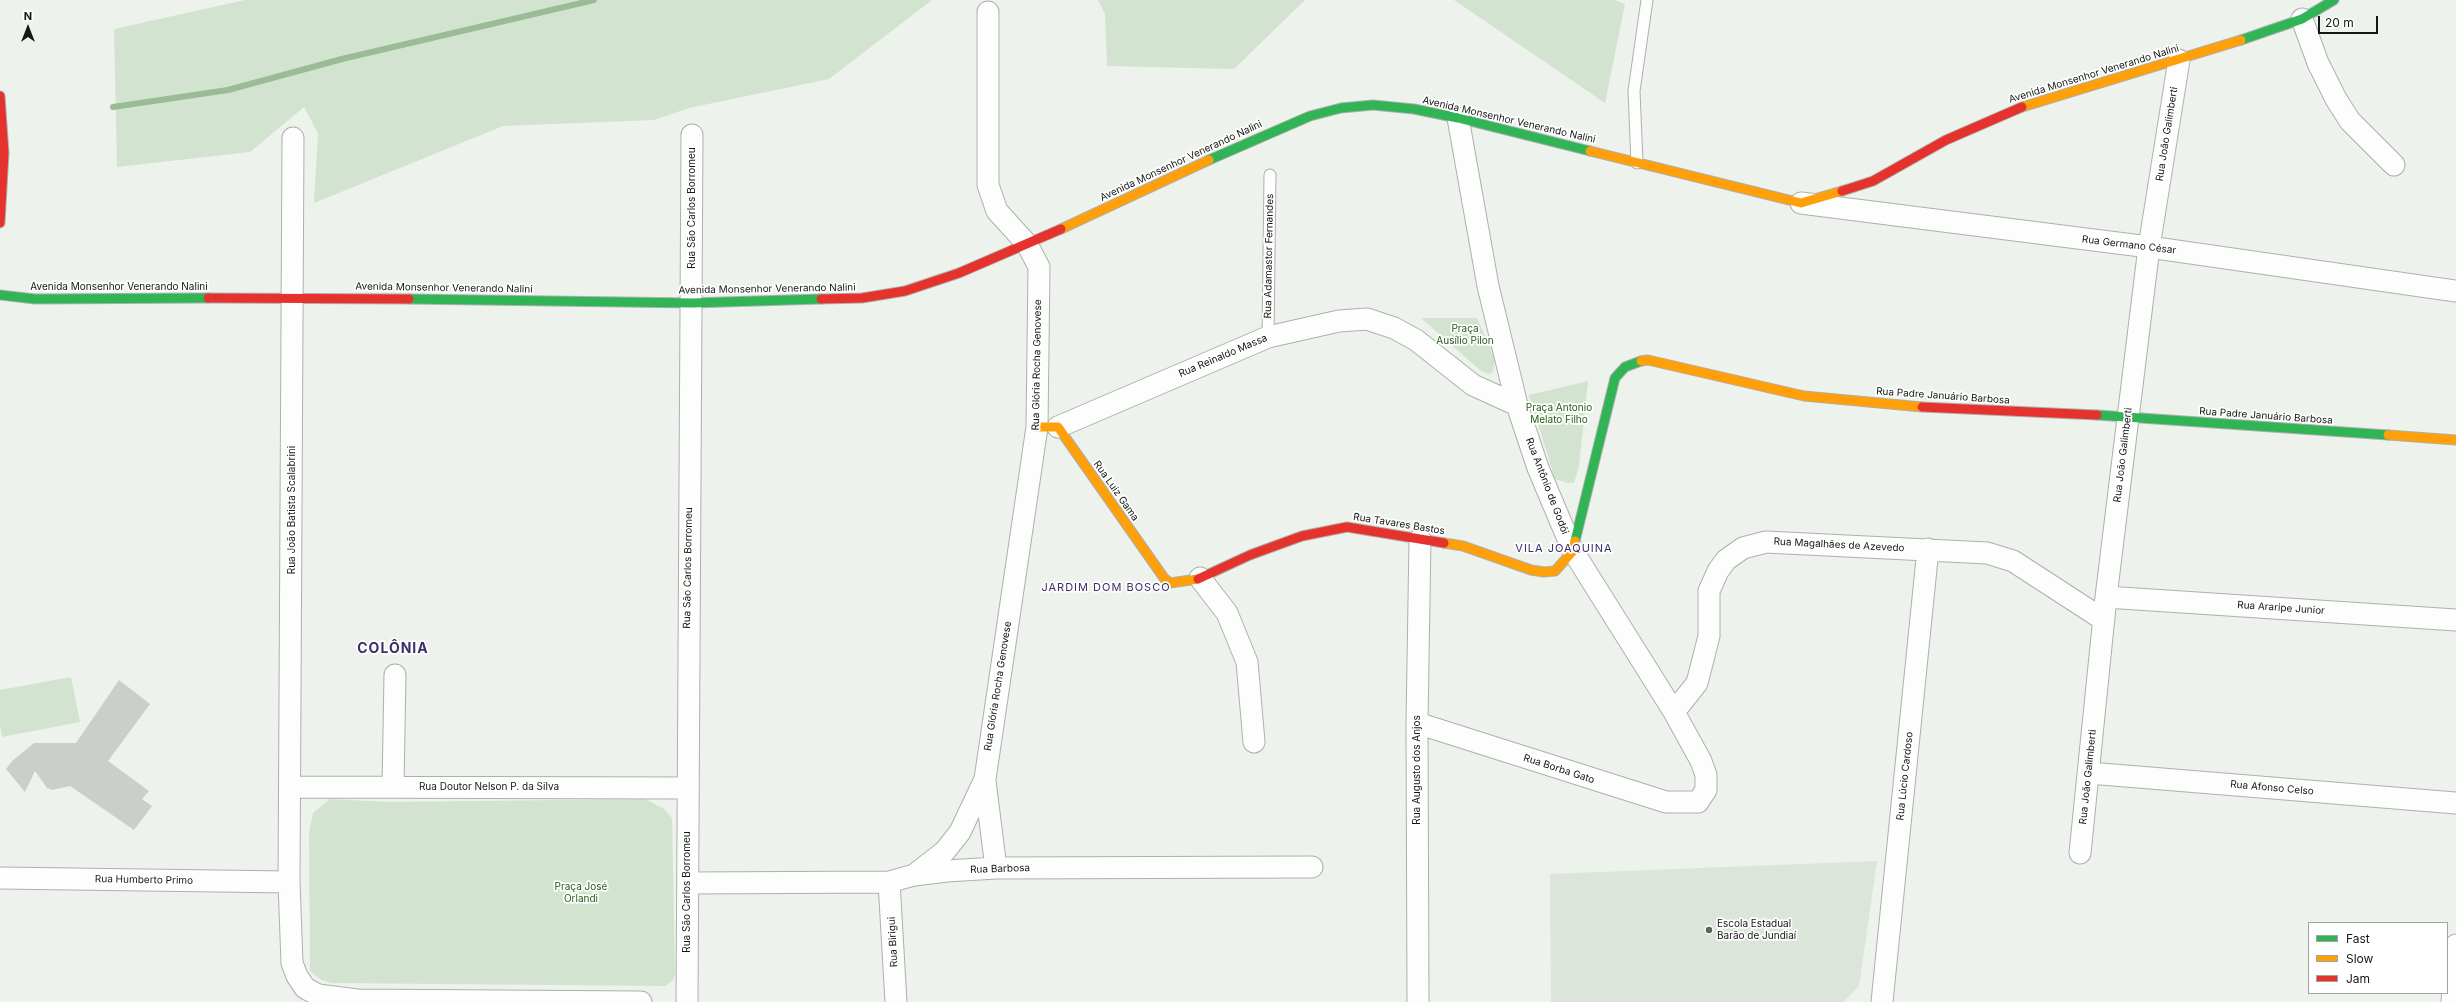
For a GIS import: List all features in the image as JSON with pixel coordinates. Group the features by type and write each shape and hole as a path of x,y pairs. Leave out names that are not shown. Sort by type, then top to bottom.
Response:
{"street":[{"name":"Avenida Monsenhor Venerando Nalini","path":"0,295 35,299 293,297 692,302 862,298 905,291 960,273 1027,244 1266,134 1310,116 1341,108 1373,106 1414,109 1458,118 1801,203 1873,181 1946,140 2018,108 2246,39 2302,19 2334,0"},
{"name":"Rua Glória Rocha Genovese","path":"914,875 945,850 960,832 984,779 1037,427 1039,267 1027,244 997,211 988,185 988,12"},
{"path":"2302,19 2318,63 2336,99 2350,121 2394,165"},
{"name":"Rua João Galimberti","path":"2080,853 2106,597 2149,247 2179,60"},
{"path":"0,96 4,153 0,223"},
{"name":"Rua Antônio de Godói","path":"1458,118 1488,286 1517,405 1538,468 1573,551 1674,712 1701,761 1706,775 1706,790 1702,799"},
{"name":"Rua São Carlos Borromeu","path":"687,1002 687,788 692,302 692,135"},
{"name":"Rua João Batista Scalabrini","path":"293,138 291,787 289,882 292,963 297,976 305,988 318,995 336,998 400,1001 641,1002"},
{"name":"Rua Germano César","path":"1801,203 2149,247 2456,291"},
{"name":"Rua Reinaldo Massa","path":"1058,427 1268,336 1338,321 1367,319 1394,328 1416,340 1473,385 1517,405"},
{"name":"Rua Padre Januário Barbosa","path":"1573,551 1615,378 1625,367 1635,362 1648,360 1804,396 1904,406 2128,417 2456,440"},
{"path":"1037,427 1058,427"},
{"name":"Rua Luiz Gama","path":"1058,427 1164,578 1170,583"},
{"name":"Rua Tavares Bastos","path":"1170,583 1186,582 1200,578 1250,555 1302,536 1335,529 1360,528 1463,546 1530,570 1544,572 1555,571 1573,551"},
{"name":"Rua Augusto dos Anjos","path":"1418,1002 1417,723 1420,539"},
{"name":"Rua Magalhães de Azevedo","path":"1674,712 1697,684 1709,636 1709,591 1712,584 1726,560 1743,548 1766,542 1987,553 2013,561 2104,620"},
{"name":"Rua Lúcio Cardoso","path":"1882,1002 1928,550"},
{"path":"1200,578 1227,612 1247,662 1254,742"},
{"name":"Rua Araripe Junior","path":"2106,597 2456,620"},
{"path":"393,787 395,675"},
{"name":"Rua Borba Gato","path":"1417,723 1666,802 1692,804 1702,799"},
{"name":"Rua Afonso Celso","path":"2089,773 2456,803"},
{"name":"Rua Glória Rocha Genovese","path":"984,779 996,868"},
{"name":"Rua Doutor Nelson P. da Silva","path":"291,787 687,788"},
{"name":"Rua Barbosa","path":"688,883 889,882 914,875 996,868 1312,867"},
{"name":"Rua Humberto Primo","path":"0,878 289,882"},
{"name":"Rua Birigui","path":"889,882 896,1002"},
{"path":"2452,1002 2456,946"}],"lane":[{"path":"1637,163 1634,91 1648,0"},
{"name":"Rua Adamastor Fernandes","path":"1268,336 1270,175"}],"shaded area":[{"name":"Escola Estadual Barão de Jundiaí","path":"1877,861 1859,986 1843,1002 1551,1002 1550,874"}],"green space":[{"path":"245,0 932,0 829,79 689,108 654,120 503,126 314,203 318,133 304,107 250,152 117,167 114,29"},
{"path":"1098,0 1305,0 1234,69 1107,66 1105,14"},
{"path":"1454,0 1615,0 1625,4 1605,103"},
{"name":"Praça Ausílio Pilon","path":"1421,318 1477,318 1495,359 1493,372 1489,374 1481,371"},
{"name":"Praça Antonio Melato Filho","path":"1588,381 1579,466 1574,483 1568,483 1555,479 1529,395"},
{"path":"71,677 80,722 2,737 0,724 0,690"},
{"name":"Praça José Orlandi","path":"330,799 388,802 645,799 664,809 672,818 675,975 672,981 665,986 331,983 320,979 310,971 309,833 313,813"}],"building":[{"path":"119,680 150,704 108,761 149,791 142,799 152,806 134,830 70,786 52,790 47,788 35,771 25,792 6,769 12,761 34,743 76,743"}],"waterway":[{"path":"113,107 228,90 342,59 594,0"}],"traffic: fast":[{"path":"2241,40 2302,19 2334,0"},
{"path":"1209,160 1310,116 1341,108 1373,105 1414,109 1458,118 1590,151"},
{"path":"0,295 35,299 208,298"},
{"path":"409,299 692,303 821,299"},
{"path":"1575,541 1615,378 1625,367 1641,361"},
{"path":"2097,415 2388,435"}],"traffic: slow":[{"path":"2022,107 2241,40"},
{"path":"1590,151 1801,203 1842,191"},
{"path":"1061,229 1209,160"},
{"path":"1641,361 1648,360 1804,396 1922,407"},
{"path":"1037,427 1058,427 1164,578 1170,583 1198,579"},
{"path":"2388,435 2456,440"},
{"path":"1444,543 1463,546 1531,570 1544,572 1555,571 1573,551 1575,541"}],"traffic: jam":[{"path":"0,96 4,153 0,223"},
{"path":"1842,191 1873,181 1946,140 2022,107"},
{"path":"821,299 862,298 905,291 959,273 1061,229"},
{"path":"208,298 409,299"},
{"path":"1922,407 2097,415"},
{"path":"1198,579 1250,555 1302,536 1347,527 1444,543"}],"place":[{"name":"Escola Estadual Barão de Jundiaí","path":"1709,930"}],"district":[{"name":"VILA JOAQUINA","path":"1564,549"},
{"name":"JARDIM DOM BOSCO","path":"1106,588"},
{"name":"COLÔNIA","path":"393,649"}]}
